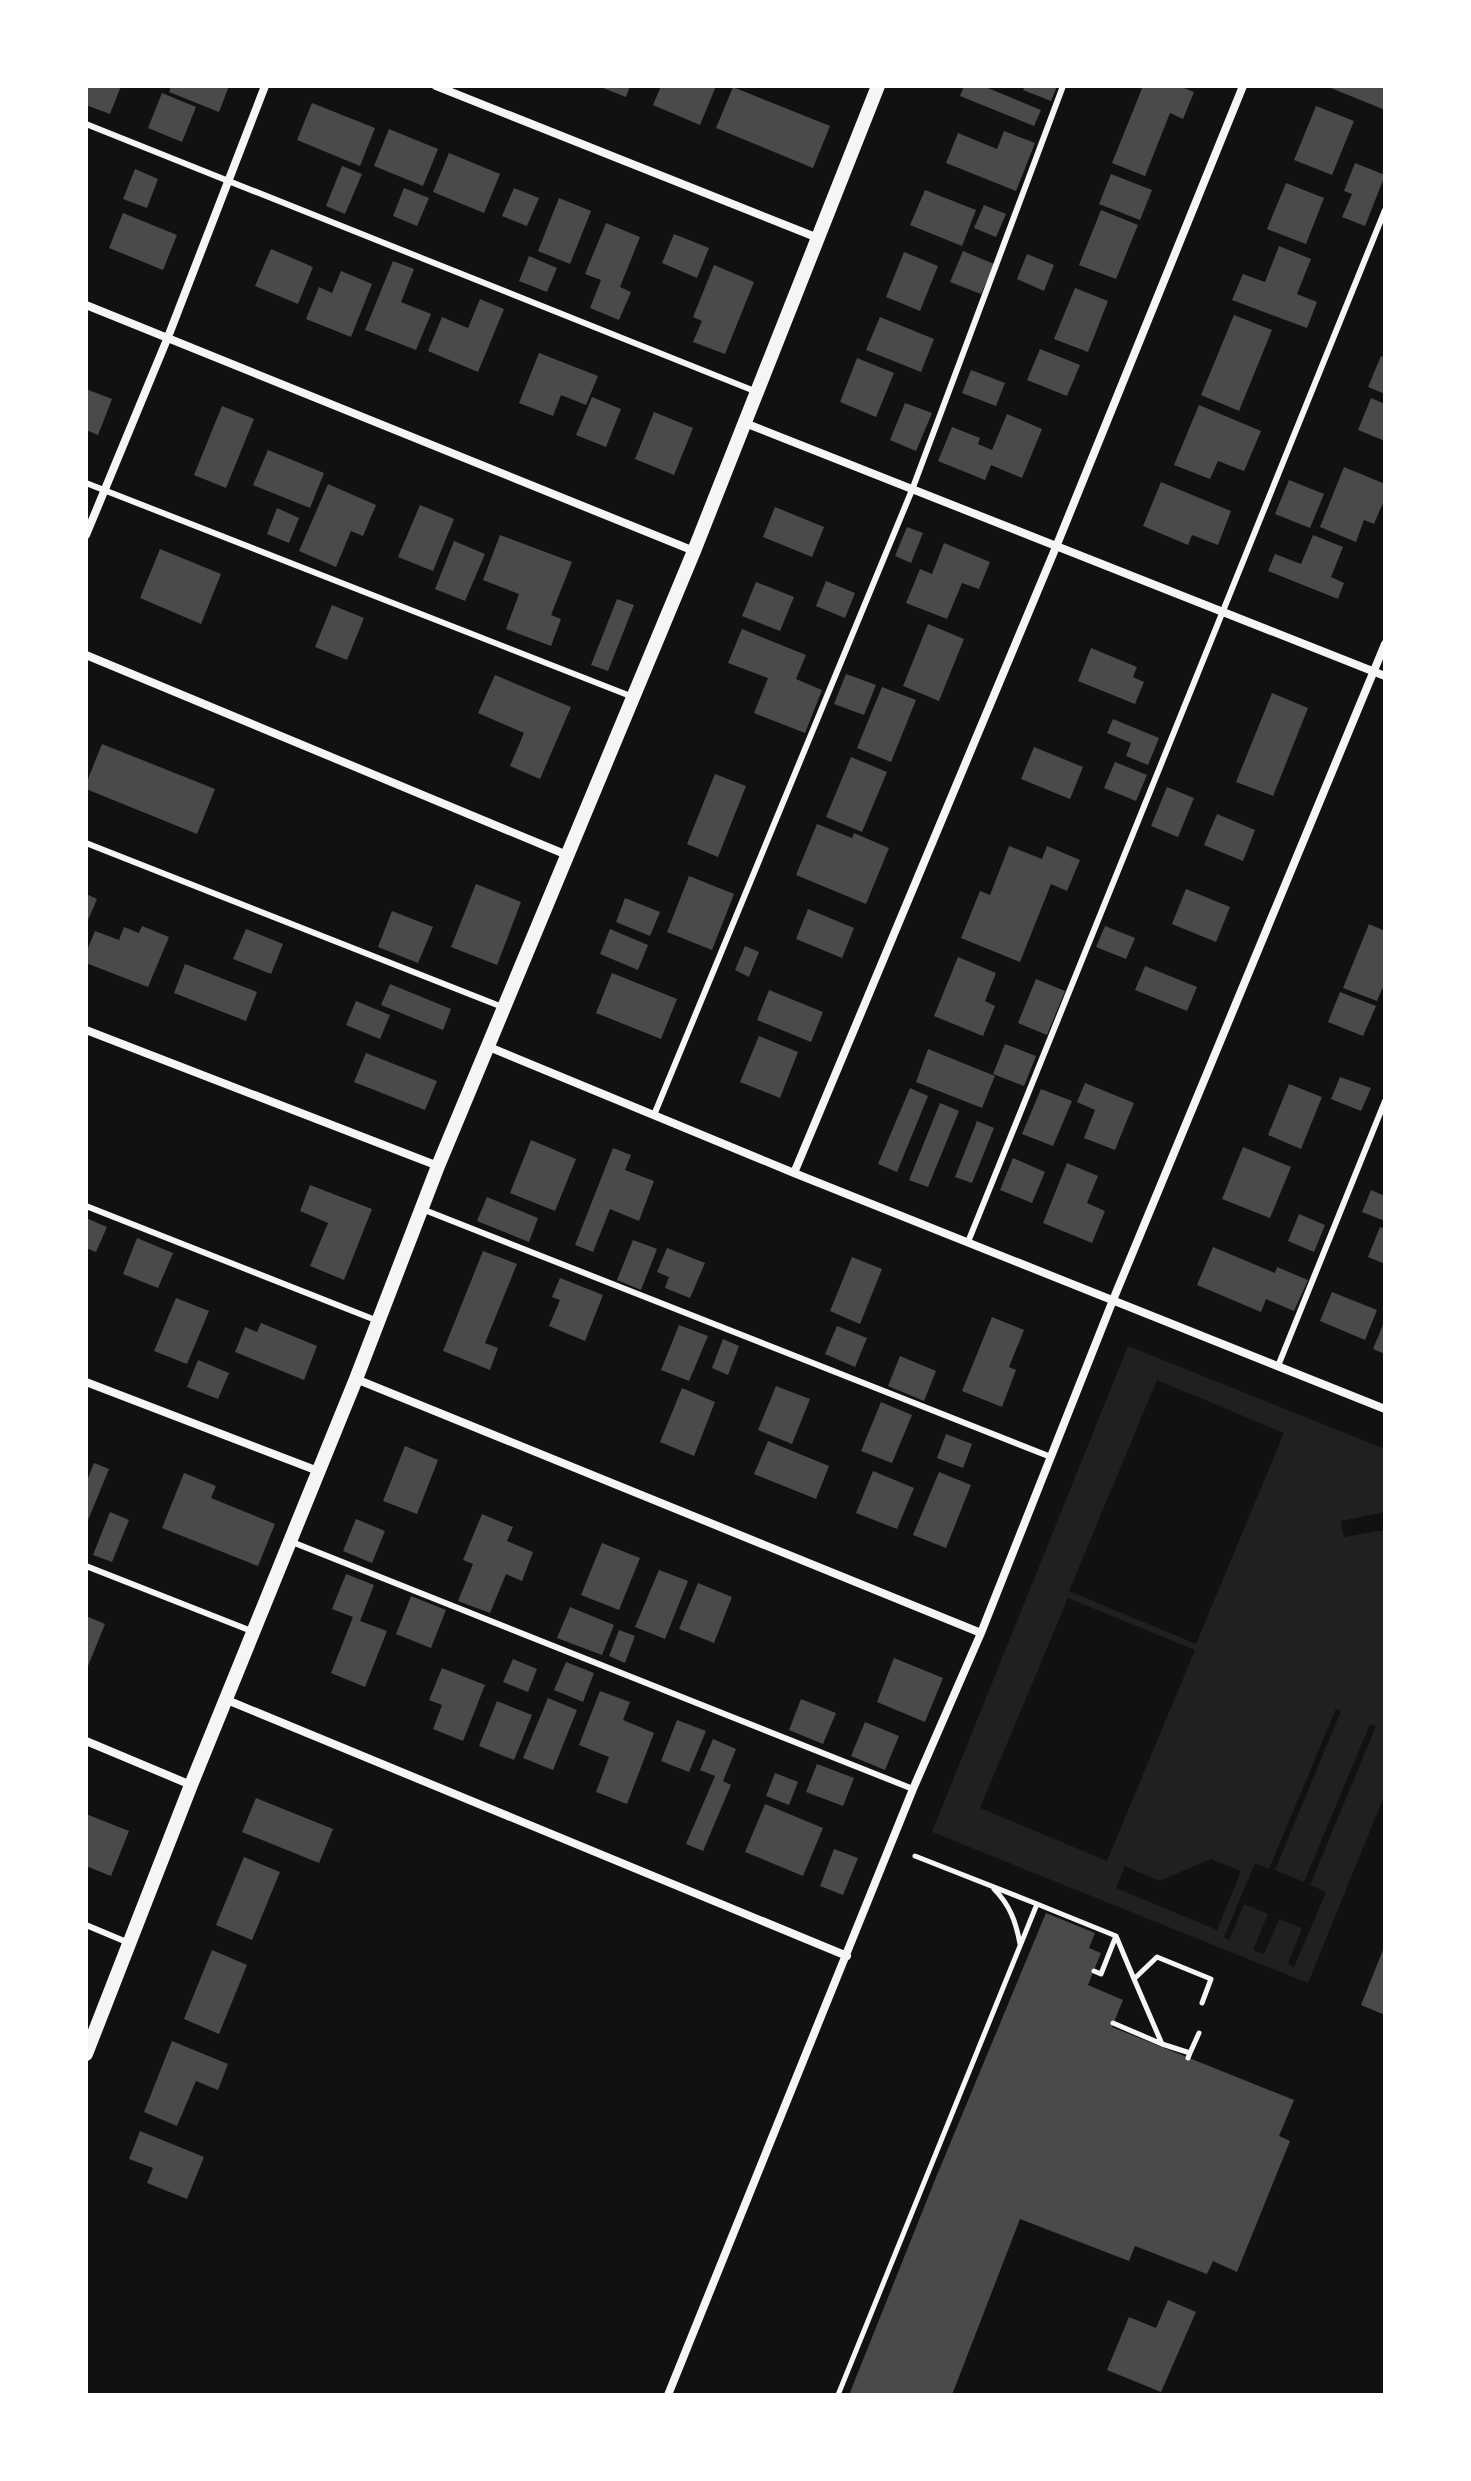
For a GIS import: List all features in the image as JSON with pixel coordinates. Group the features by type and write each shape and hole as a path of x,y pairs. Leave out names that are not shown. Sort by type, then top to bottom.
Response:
{"street":[{"path":"86,535 168,337 265,86"},
{"path":"436,86 818,238"},
{"path":"86,2054 438,1166 694,551 878,86"},
{"path":"794,1173 1056,547 1243,86"},
{"path":"86,305 694,551"},
{"path":"745,423 1385,676"},
{"path":"668,2395 913,1789 981,1633 1113,1300 1385,644"},
{"path":"86,655 567,855"},
{"path":"86,1030 438,1166"},
{"path":"489,1047 794,1173 1385,1409"},
{"path":"356,1379 981,1633"},
{"path":"86,1382 318,1471"},
{"path":"227,1700 847,1956"},
{"path":"86,1741 191,1785"}],"lane":[{"path":"654,1115 912,490 1063,86"},
{"path":"86,124 757,392"},
{"path":"968,1242 1385,210"},
{"path":"86,483 633,697"},
{"path":"86,843 505,1008"},
{"path":"1278,1366 1385,1101"},
{"path":"86,1206 378,1321"},
{"path":"422,1209 1051,1457"},
{"path":"290,1541 913,1789"},
{"path":"86,1566 254,1632"},
{"path":"86,1925 129,1943"}],"path":[{"path":"915,1856 1116,1936 1162,2044"},
{"path":"990,1886 1008,1905 1020,1946"},
{"path":"838,2395 1037,1904"},
{"path":"1094,1971 1101,1974 1116,1936"},
{"path":"1134,1979 1157,1957 1211,1979 1202,2003"},
{"path":"1113,2023 1189,2056 1199,2033"}],"shaded area":[{"path":"1128,1346 1385,1449 1385,1512 1341,1521 1344,1537 1385,1530 1385,1794 1308,1983 932,1832","holes":["1157,1380 1284,1433 1196,1644 1069,1591","1068,1598 1195,1650 1107,1861 980,1808","1336,1709 1341,1711 1275,1870 1304,1882 1370,1724 1376,1726 1310,1885 1326,1892 1294,1967 1288,1964 1302,1928 1279,1919 1264,1954 1253,1950 1268,1914 1244,1904 1229,1940 1224,1937 1255,1863 1269,1869","1211,1859 1241,1871 1217,1930 1116,1888 1125,1866 1159,1881"]}],"building":[{"path":"86,86 121,86 110,114 86,105"},
{"path":"171,86 229,86 219,112 169,92"},
{"path":"598,86 630,86 626,97"},
{"path":"661,86 716,86 700,125 653,105"},
{"path":"964,86 983,86 1041,110 1034,126 960,96"},
{"path":"1025,86 1057,86 1051,101 1023,90"},
{"path":"1143,86 1179,86 1194,92 1183,119 1170,113 1145,176 1112,163"},
{"path":"1326,86 1385,86 1385,110"},
{"path":"733,87 830,126 813,168 716,128"},
{"path":"162,93 196,107 182,142 148,128"},
{"path":"312,103 375,128 360,166 297,140"},
{"path":"1316,106 1354,121 1332,175 1294,160"},
{"path":"389,129 438,149 423,186 374,166"},
{"path":"1004,131 1035,143 1016,191 946,163 958,133 997,149"},
{"path":"449,153 500,174 484,213 433,192"},
{"path":"1355,163 1385,175 1365,226 1342,217 1352,194 1344,191"},
{"path":"342,166 362,174 345,214 326,206"},
{"path":"135,169 158,179 147,208 123,199"},
{"path":"1111,174 1152,190 1140,220 1099,204"},
{"path":"1286,183 1324,198 1306,244 1267,229"},
{"path":"404,188 429,198 417,226 393,216"},
{"path":"514,188 539,198 527,226 502,216"},
{"path":"925,190 976,210 962,246 910,225"},
{"path":"559,198 591,211 570,264 538,251"},
{"path":"984,205 1006,214 996,237 974,228"},
{"path":"1101,210 1138,225 1116,279 1079,265"},
{"path":"123,213 177,235 163,270 109,248"},
{"path":"606,223 640,237 620,287 631,292 619,320 590,308 601,280 585,274"},
{"path":"674,234 709,248 697,278 662,263"},
{"path":"1279,246 1311,259 1297,294 1317,302 1307,328 1232,300 1243,274 1265,282"},
{"path":"271,249 313,267 298,304 255,286"},
{"path":"963,251 994,264 981,294 950,282"},
{"path":"904,252 938,266 920,311 886,297"},
{"path":"1027,254 1054,265 1044,291 1017,279"},
{"path":"529,256 557,268 547,292 519,281"},
{"path":"393,261 414,269 401,302 431,314 416,350 365,330"},
{"path":"714,265 754,282 725,354 693,342 702,321 693,317"},
{"path":"341,271 372,284 351,337 306,319 319,287 332,293"},
{"path":"1075,288 1108,301 1088,352 1054,339"},
{"path":"480,299 504,309 478,372 428,351 442,317 468,328"},
{"path":"1234,315 1272,330 1239,411 1201,395"},
{"path":"880,317 934,339 921,372 866,350"},
{"path":"1040,349 1080,365 1067,396 1027,380"},
{"path":"539,353 598,376 586,405 561,395 553,416 519,403"},
{"path":"1381,356 1385,358 1385,394 1368,387"},
{"path":"857,358 894,373 876,417 840,402"},
{"path":"971,370 1005,383 996,406 962,393"},
{"path":"86,389 112,399 98,435 86,430"},
{"path":"592,397 621,409 606,447 576,435"},
{"path":"1371,398 1385,404 1385,441 1358,430"},
{"path":"905,403 932,413 916,451 890,440"},
{"path":"1199,405 1261,431 1244,471 1218,461 1210,479 1174,465"},
{"path":"222,406 254,419 226,488 194,475"},
{"path":"654,412 693,428 674,475 635,459"},
{"path":"1007,414 1042,429 1022,478 991,465 985,480 938,461 952,427 980,438 978,444 992,450"},
{"path":"268,450 324,473 310,508 253,485"},
{"path":"1344,467 1385,484 1385,498 1374,524 1364,520 1356,542 1320,527"},
{"path":"1289,480 1324,494 1310,528 1275,514"},
{"path":"1161,482 1231,511 1218,545 1192,535 1188,545 1143,526"},
{"path":"328,484 376,505 363,536 351,531 336,567 299,551"},
{"path":"420,505 454,519 433,571 398,557"},
{"path":"775,507 824,527 812,557 763,537"},
{"path":"277,508 299,518 289,543 267,534"},
{"path":"907,527 923,533 911,563 895,556"},
{"path":"500,535 572,562 551,615 561,619 551,646 506,629 519,594 483,580"},
{"path":"1313,535 1343,547 1331,577 1344,583 1338,599 1268,571 1275,554 1301,564"},
{"path":"454,541 485,554 465,601 435,589"},
{"path":"944,543 990,562 979,589 962,583 947,619 906,603 920,569 932,574"},
{"path":"160,549 221,574 201,624 140,598"},
{"path":"826,581 855,593 845,618 816,606"},
{"path":"756,582 794,597 780,631 742,616"},
{"path":"617,599 634,605 608,671 591,665"},
{"path":"332,605 364,618 347,660 315,647"},
{"path":"928,624 964,639 939,701 903,686"},
{"path":"742,629 806,655 796,679 822,690 805,733 754,713 768,678 728,663"},
{"path":"1091,648 1137,667 1133,677 1144,682 1135,704 1078,681"},
{"path":"846,674 876,685 864,715 834,704"},
{"path":"495,675 571,707 540,779 510,766 524,733 478,713"},
{"path":"882,687 916,700 891,762 857,748"},
{"path":"1272,693 1308,708 1273,796 1236,782"},
{"path":"1113,719 1159,738 1148,765 1126,756 1131,743 1107,733"},
{"path":"102,744 215,789 197,834 86,789"},
{"path":"1034,747 1083,767 1070,799 1021,779"},
{"path":"851,757 887,772 862,832 826,817"},
{"path":"1115,762 1147,775 1136,801 1104,788"},
{"path":"715,774 746,786 718,857 687,844"},
{"path":"1167,787 1194,798 1178,837 1151,826"},
{"path":"1217,814 1255,830 1243,861 1204,845"},
{"path":"817,824 852,838 854,833 889,848 866,904 796,875"},
{"path":"1009,846 1042,859 1047,846 1080,860 1067,891 1051,884 1020,962 961,938 980,891 990,895"},
{"path":"689,876 734,894 712,950 667,932"},
{"path":"476,884 521,902 497,965 451,947"},
{"path":"1186,889 1230,907 1216,942 1172,924"},
{"path":"86,894 97,899 86,925"},
{"path":"625,898 660,912 650,936 616,922"},
{"path":"808,909 854,928 842,958 796,939"},
{"path":"392,911 433,927 418,963 378,947"},
{"path":"1369,924 1385,931 1385,982 1377,1001 1343,988"},
{"path":"142,926 169,937 148,987 86,963 86,953 95,931 119,940 124,927 139,933"},
{"path":"1105,926 1135,938 1126,959 1096,947"},
{"path":"246,929 283,944 271,974 233,959"},
{"path":"610,929 648,945 638,970 600,954"},
{"path":"745,946 759,952 749,977 735,970"},
{"path":"958,957 996,973 985,1001 995,1006 983,1036 934,1016"},
{"path":"185,964 257,992 246,1021 174,993"},
{"path":"1145,966 1197,987 1187,1011 1135,990"},
{"path":"612,973 677,999 661,1039 596,1013"},
{"path":"1036,979 1065,991 1047,1035 1018,1023"},
{"path":"390,984 451,1009 443,1030 381,1005"},
{"path":"769,990 823,1012 811,1042 757,1020"},
{"path":"1340,992 1376,1006 1363,1036 1328,1022"},
{"path":"356,1001 390,1015 380,1039 346,1025"},
{"path":"759,1036 798,1052 780,1098 740,1082"},
{"path":"1005,1044 1036,1056 1024,1086 993,1074"},
{"path":"928,1049 995,1076 982,1108 916,1082"},
{"path":"366,1053 437,1081 425,1110 354,1082"},
{"path":"1340,1077 1371,1088 1361,1111 1331,1099"},
{"path":"1085,1083 1134,1103 1115,1150 1084,1138 1095,1110 1077,1102"},
{"path":"1289,1084 1322,1097 1301,1149 1268,1135"},
{"path":"910,1088 928,1096 897,1172 878,1164"},
{"path":"1041,1089 1072,1101 1053,1146 1022,1134"},
{"path":"940,1103 959,1111 928,1187 909,1180"},
{"path":"977,1121 994,1128 972,1183 955,1177"},
{"path":"531,1140 576,1159 555,1211 510,1193"},
{"path":"1243,1147 1291,1167 1270,1218 1222,1199"},
{"path":"613,1148 631,1155 625,1170 654,1181 639,1221 610,1209 593,1252 575,1245"},
{"path":"1013,1158 1045,1172 1032,1203 1000,1190"},
{"path":"1067,1163 1098,1176 1087,1203 1105,1211 1092,1243 1043,1223"},
{"path":"310,1185 372,1209 344,1280 310,1266 328,1223 300,1211"},
{"path":"1371,1190 1385,1196 1385,1221 1362,1212"},
{"path":"487,1197 538,1218 529,1242 477,1221"},
{"path":"1299,1214 1325,1225 1314,1252 1288,1241"},
{"path":"86,1218 107,1227 96,1252 86,1248"},
{"path":"1380,1227 1385,1229 1385,1264 1368,1257"},
{"path":"137,1238 173,1253 158,1288 123,1274"},
{"path":"633,1240 657,1249 641,1290 617,1280"},
{"path":"1213,1247 1275,1273 1277,1267 1308,1280 1294,1311 1266,1299 1261,1312 1197,1285"},
{"path":"667,1248 705,1263 690,1298 665,1288 669,1277 657,1272"},
{"path":"483,1251 517,1264 485,1343 498,1348 490,1370 443,1351"},
{"path":"852,1257 882,1269 860,1324 830,1311"},
{"path":"560,1278 603,1295 585,1341 549,1326 560,1300 552,1297"},
{"path":"1332,1292 1377,1310 1365,1340 1320,1321"},
{"path":"176,1298 209,1311 187,1364 154,1351"},
{"path":"992,1317 1024,1330 1009,1367 1016,1370 1002,1407 962,1391"},
{"path":"1385,1320 1385,1354 1373,1349"},
{"path":"261,1323 317,1346 304,1380 235,1352 245,1327 257,1332"},
{"path":"679,1325 708,1336 689,1381 661,1370"},
{"path":"837,1326 867,1338 855,1367 825,1354"},
{"path":"723,1339 739,1346 728,1375 712,1368"},
{"path":"900,1356 936,1371 924,1401 888,1386"},
{"path":"198,1360 229,1373 218,1399 187,1387"},
{"path":"776,1386 810,1399 792,1444 758,1430"},
{"path":"682,1388 715,1402 694,1456 660,1442"},
{"path":"881,1402 912,1415 892,1463 861,1451"},
{"path":"946,1434 972,1444 963,1468 937,1458"},
{"path":"768,1441 829,1466 816,1499 754,1474"},
{"path":"405,1446 438,1460 417,1514 383,1501"},
{"path":"94,1463 109,1469 86,1525 86,1483"},
{"path":"873,1471 914,1488 897,1529 856,1513"},
{"path":"939,1472 971,1485 946,1548 913,1535"},
{"path":"184,1473 216,1486 211,1498 275,1524 258,1566 162,1528"},
{"path":"110,1512 129,1520 112,1562 93,1555"},
{"path":"482,1514 513,1527 507,1541 533,1552 522,1581 506,1574 490,1613 458,1601 473,1564 463,1560"},
{"path":"356,1519 385,1531 372,1563 343,1551"},
{"path":"602,1543 640,1558 619,1610 581,1595"},
{"path":"659,1570 688,1581 665,1639 635,1627"},
{"path":"346,1574 374,1585 360,1621 387,1631 365,1687 331,1673 353,1617 332,1609"},
{"path":"698,1583 732,1597 714,1643 679,1629"},
{"path":"411,1596 446,1610 431,1648 396,1634"},
{"path":"570,1607 614,1625 602,1655 557,1638"},
{"path":"86,1616 105,1624 86,1671"},
{"path":"619,1630 635,1636 625,1663 609,1656"},
{"path":"894,1658 943,1678 925,1722 877,1702"},
{"path":"513,1659 537,1669 528,1692 503,1682"},
{"path":"566,1662 594,1673 583,1702 554,1690"},
{"path":"442,1668 485,1685 463,1741 433,1729 442,1705 429,1700"},
{"path":"600,1691 630,1702 623,1720 654,1733 627,1804 596,1792 609,1757 579,1745"},
{"path":"548,1698 577,1710 553,1770 523,1758"},
{"path":"801,1699 836,1713 823,1744 789,1730"},
{"path":"497,1701 532,1715 514,1760 479,1746"},
{"path":"677,1720 706,1731 689,1772 661,1761"},
{"path":"865,1722 899,1736 885,1770 851,1756"},
{"path":"713,1739 736,1749 723,1781 731,1785 703,1851 686,1844 715,1776 700,1770"},
{"path":"817,1764 854,1778 843,1806 806,1792"},
{"path":"775,1773 798,1782 789,1805 766,1796"},
{"path":"256,1798 333,1829 319,1863 242,1832"},
{"path":"765,1804 823,1828 803,1876 745,1852"},
{"path":"86,1814 129,1831 111,1876 86,1866"},
{"path":"834,1849 858,1858 843,1895 820,1886"},
{"path":"244,1857 280,1872 252,1940 216,1925"},
{"path":"1046,1913 1095,1933 1089,1948 1101,1953 1088,1985 1123,2000 1112,2027 1294,2100 1279,2136 1290,2141 1237,2272 1213,2261 1207,2274 1135,2246 1129,2261 1020,2219 952,2395 849,2395 937,2175"},
{"path":"1385,1945 1385,2015 1361,2005"},
{"path":"212,1950 247,1965 219,2034 184,2019"},
{"path":"172,2041 228,2064 218,2090 196,2081 177,2126 144,2112"},
{"path":"140,2131 204,2157 187,2199 147,2183 153,2168 129,2159"},
{"path":"1168,2300 1196,2312 1161,2392 1107,2370 1129,2317 1156,2328"}]}
